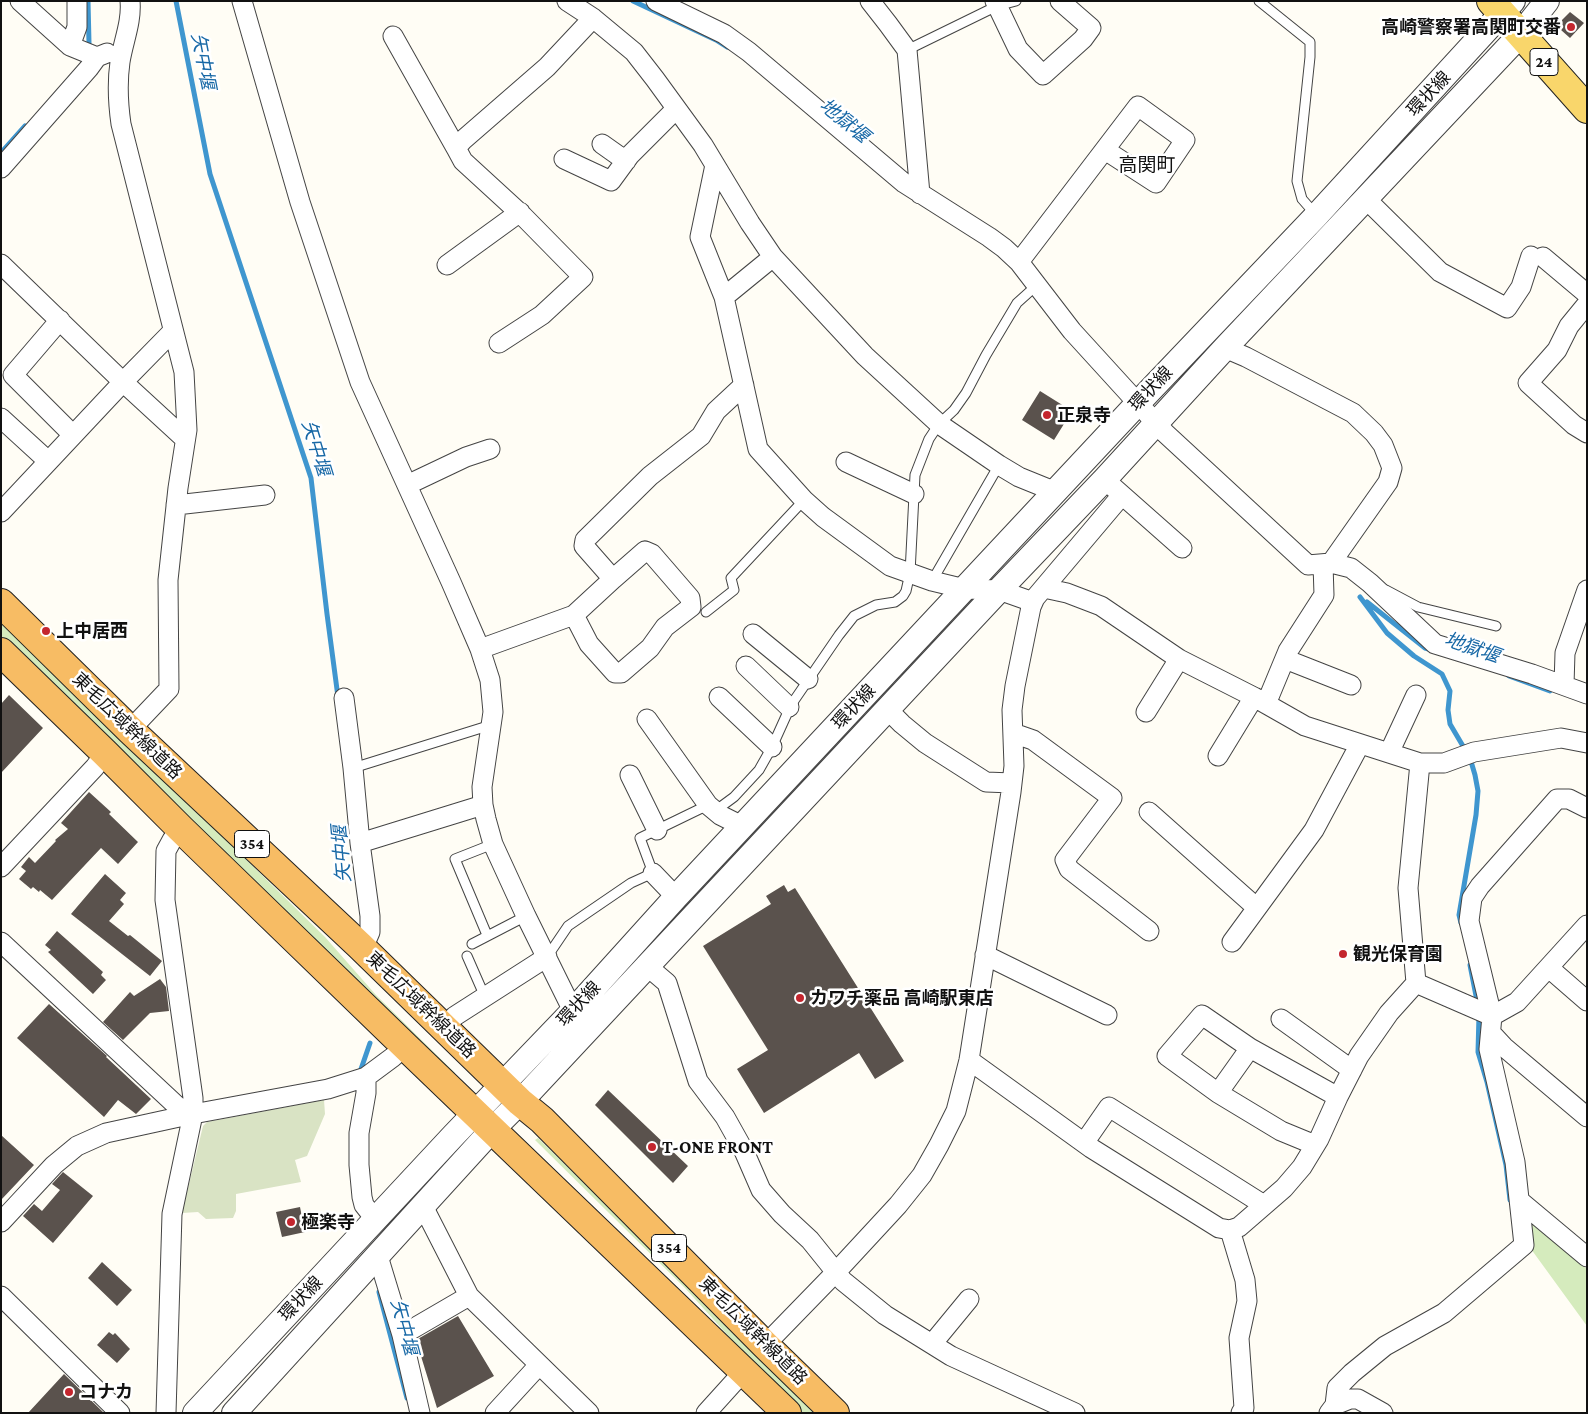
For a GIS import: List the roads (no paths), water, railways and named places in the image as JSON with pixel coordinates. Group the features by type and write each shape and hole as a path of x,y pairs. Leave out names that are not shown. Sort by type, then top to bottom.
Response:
{"highway":[{"name":"東毛広域幹線道路","path":"1,604 130,730 542,1120 835,1413"},
{"name":"東毛広域幹線道路","path":"1,652 483,1122 787,1413"}],"main road":[{"name":"24","path":"1502,6 1520,35 1587,109"}],"street":[{"path":"20,1 85,52 122,46"},
{"path":"1,168 89,68 77,27 77,1"},
{"path":"130,1 131,14 122,46 117,89 121,124 184,372 187,430 168,580 169,689 130,730"},
{"path":"242,1 300,202 360,382 452,582 480,649 490,680 494,712 482,787 483,805 493,844 573,1011"},
{"path":"566,1 593,18 634,52 703,145 773,257 865,356 939,424 999,465 1020,477 1056,492"},
{"path":"656,1 724,34 904,183 989,237 1019,262 1072,332 1156,423 1308,564 1327,564 1351,568 1370,583 1435,644 1532,674 1587,694"},
{"path":"870,1 906,50 920,194"},
{"path":"996,4 1018,49 1043,75 1084,39 1091,28 1060,1"},
{"name":"環状線","path":"195,1413 375,1219 483,1122 647,966 1520,35 1547,1"},
{"name":"環状線","path":"512,1093 573,1011 676,897 1138,403 1317,216 1502,6"},
{"path":"456,148 547,67 593,18"},
{"path":"393,36 463,161 520,212 583,277 542,315 499,343"},
{"path":"564,159 611,181 626,160 676,109"},
{"path":"602,144 626,160"},
{"path":"1019,262 1104,150"},
{"path":"714,165 700,237 724,297 758,449 804,500 823,517 890,566 932,581 964,589 999,590 1039,595 1067,593 1101,606 1179,659 1260,700 1305,726 1420,763 1444,762 1474,752 1561,738 1587,743"},
{"path":"1366,199 1440,272 1507,308 1522,287 1537,256 1587,294"},
{"path":"447,266 520,212"},
{"path":"724,297 773,257"},
{"path":"1,264 185,439"},
{"path":"1587,304 1569,326 1557,350 1528,383 1574,425 1587,433"},
{"path":"60,320 13,375 73,435"},
{"path":"1,512 173,331"},
{"path":"1218,756 1260,700 1288,651 1324,595 1327,564 1388,482 1392,468 1383,445 1374,433 1353,413 1225,348"},
{"path":"613,579 584,546 585,540 650,476 701,436 716,411 744,385"},
{"path":"1,418 48,461"},
{"path":"407,485 466,457 490,448"},
{"path":"846,462 914,494"},
{"path":"1104,479 1182,548"},
{"path":"176,506 265,495"},
{"path":"766,1345 836,1272 922,1175 956,1111 969,1060 1012,783 1014,766 1012,710 1031,607 1122,495"},
{"path":"480,649 574,615 645,551 652,554 690,598 691,607 665,627 650,648 621,673 615,673 589,644 574,615"},
{"path":"1564,685 1565,653 1587,590"},
{"path":"753,634 808,679"},
{"path":"1146,712 1179,659"},
{"path":"1285,659 1351,685"},
{"path":"746,666 790,707"},
{"path":"1389,753 1416,695"},
{"path":"720,697 772,747"},
{"path":"344,698 370,916 370,932 367,939 360,946"},
{"path":"887,709 925,743 986,782 1012,783"},
{"path":"647,719 712,808 742,826"},
{"path":"1013,733 1033,740 1112,798 1065,860 1069,869 1149,931"},
{"path":"1232,942 1314,830 1360,744"},
{"path":"1,867 106,753"},
{"path":"969,1060 1084,1143 1219,1228 1230,1230 1239,1227 1284,1188 1302,1166 1315,1145 1359,1056 1389,1013 1416,983 1408,888 1420,763"},
{"path":"630,775 657,830"},
{"path":"1587,808 1569,799 1557,799 1480,886 1472,898 1468,921 1491,1024 1504,1047 1587,1117"},
{"path":"360,843 483,805"},
{"path":"1149,812 1257,908"},
{"path":"166,1413 172,1214 193,1114 193,1098 165,900 166,851 181,829"},
{"path":"653,873 676,897"},
{"path":"1332,1409 1337,1388 1352,1373 1385,1346 1444,1313 1524,1245 1515,1162 1489,1049 1491,1024 1517,1002 1587,925"},
{"path":"1,942 177,1106 193,1114"},
{"path":"985,955 1107,1015"},
{"path":"444,1027 455,1016 546,957"},
{"path":"647,966 667,983 698,1081 725,1117 744,1151 761,1190 782,1214 810,1240 843,1281 885,1316 951,1356 1075,1413"},
{"path":"1549,968 1587,1001"},
{"path":"1416,983 1491,1024"},
{"path":"1315,1145 1282,1131 1218,1092 1167,1056 1202,1014 1250,1048 1338,1098"},
{"path":"1281,1019 1352,1070"},
{"path":"1,1222 54,1165 77,1146 106,1133 193,1114 328,1089 366,1077 405,1046"},
{"path":"1218,1092 1250,1048"},
{"path":"366,1077 366,1093 359,1133 362,1197 364,1205 375,1219"},
{"path":"1084,1143 1109,1107 1264,1205"},
{"name":"環状線","path":"234,1413 423,1206 483,1122"},
{"path":"1520,1201 1587,1258"},
{"path":"423,1206 469,1296 589,1413"},
{"path":"1230,1230 1245,1280 1247,1301 1239,1338 1244,1408 1241,1413"},
{"path":"378,1256 402,1335 420,1413"},
{"path":"1,1296 120,1413"},
{"path":"402,1335 469,1296"},
{"path":"932,1344 969,1299"},
{"path":"495,1413 539,1365"},
{"path":"713,1410 744,1371"},
{"path":"1332,1409 1350,1400 1358,1399 1383,1413"}],"lane":[{"path":"906,50 996,4 1016,1"},
{"path":"1259,1 1310,42 1297,181 1302,199 1317,216"},
{"path":"546,957 568,926 631,883 653,873 640,838 734,797 759,770 772,747 790,707 854,616 876,605 895,602 903,596 910,573 915,475 929,439 939,424 954,410 966,393 1016,303 1037,285"},
{"path":"932,581 999,465"},
{"path":"706,612 734,590 731,578 804,500"},
{"path":"1370,583 1394,593 1418,607 1496,626"},
{"path":"353,768 491,725"},
{"path":"487,935 455,859 493,844"},
{"path":"472,944 526,916"},
{"path":"467,956 485,997"}],"waterway":[{"path":"87,48 89,43 88,1"},
{"name":"矢中堰","path":"176,1 210,174 311,478 338,697"},
{"name":"地獄堰","path":"633,1 727,47"},
{"path":"1,153 25,126"},
{"path":"1360,597 1387,633 1414,656 1442,674 1450,691 1448,710 1450,724 1470,758 1478,791 1476,815 1459,915 1461,923"},
{"name":"地獄堰","path":"1367,602 1425,648 1432,650"},
{"name":"地獄堰","path":"1509,676 1550,691"},
{"path":"1470,965 1478,1006"},
{"path":"1479,1015 1478,1052 1487,1082 1506,1165 1510,1200"},
{"name":"矢中堰","path":"361,1069 370,1043"},
{"name":"矢中堰","path":"379,1292 407,1398"}],"place":[{"name":"高崎警察署高関町交番","path":"1571,27"},
{"name":"正泉寺","path":"1047,415"},
{"name":"上中居西","path":"46,631"},
{"name":"観光保育園","path":"1343,954"},
{"name":"カワチ薬品 高崎駅東店","path":"800,998"},
{"name":"T-ONE FRONT","path":"652,1147"},
{"name":"極楽寺","path":"291,1222"},
{"name":"コナカ","path":"69,1392"}],"district":[{"name":"高関町","path":"1147,165"}]}
